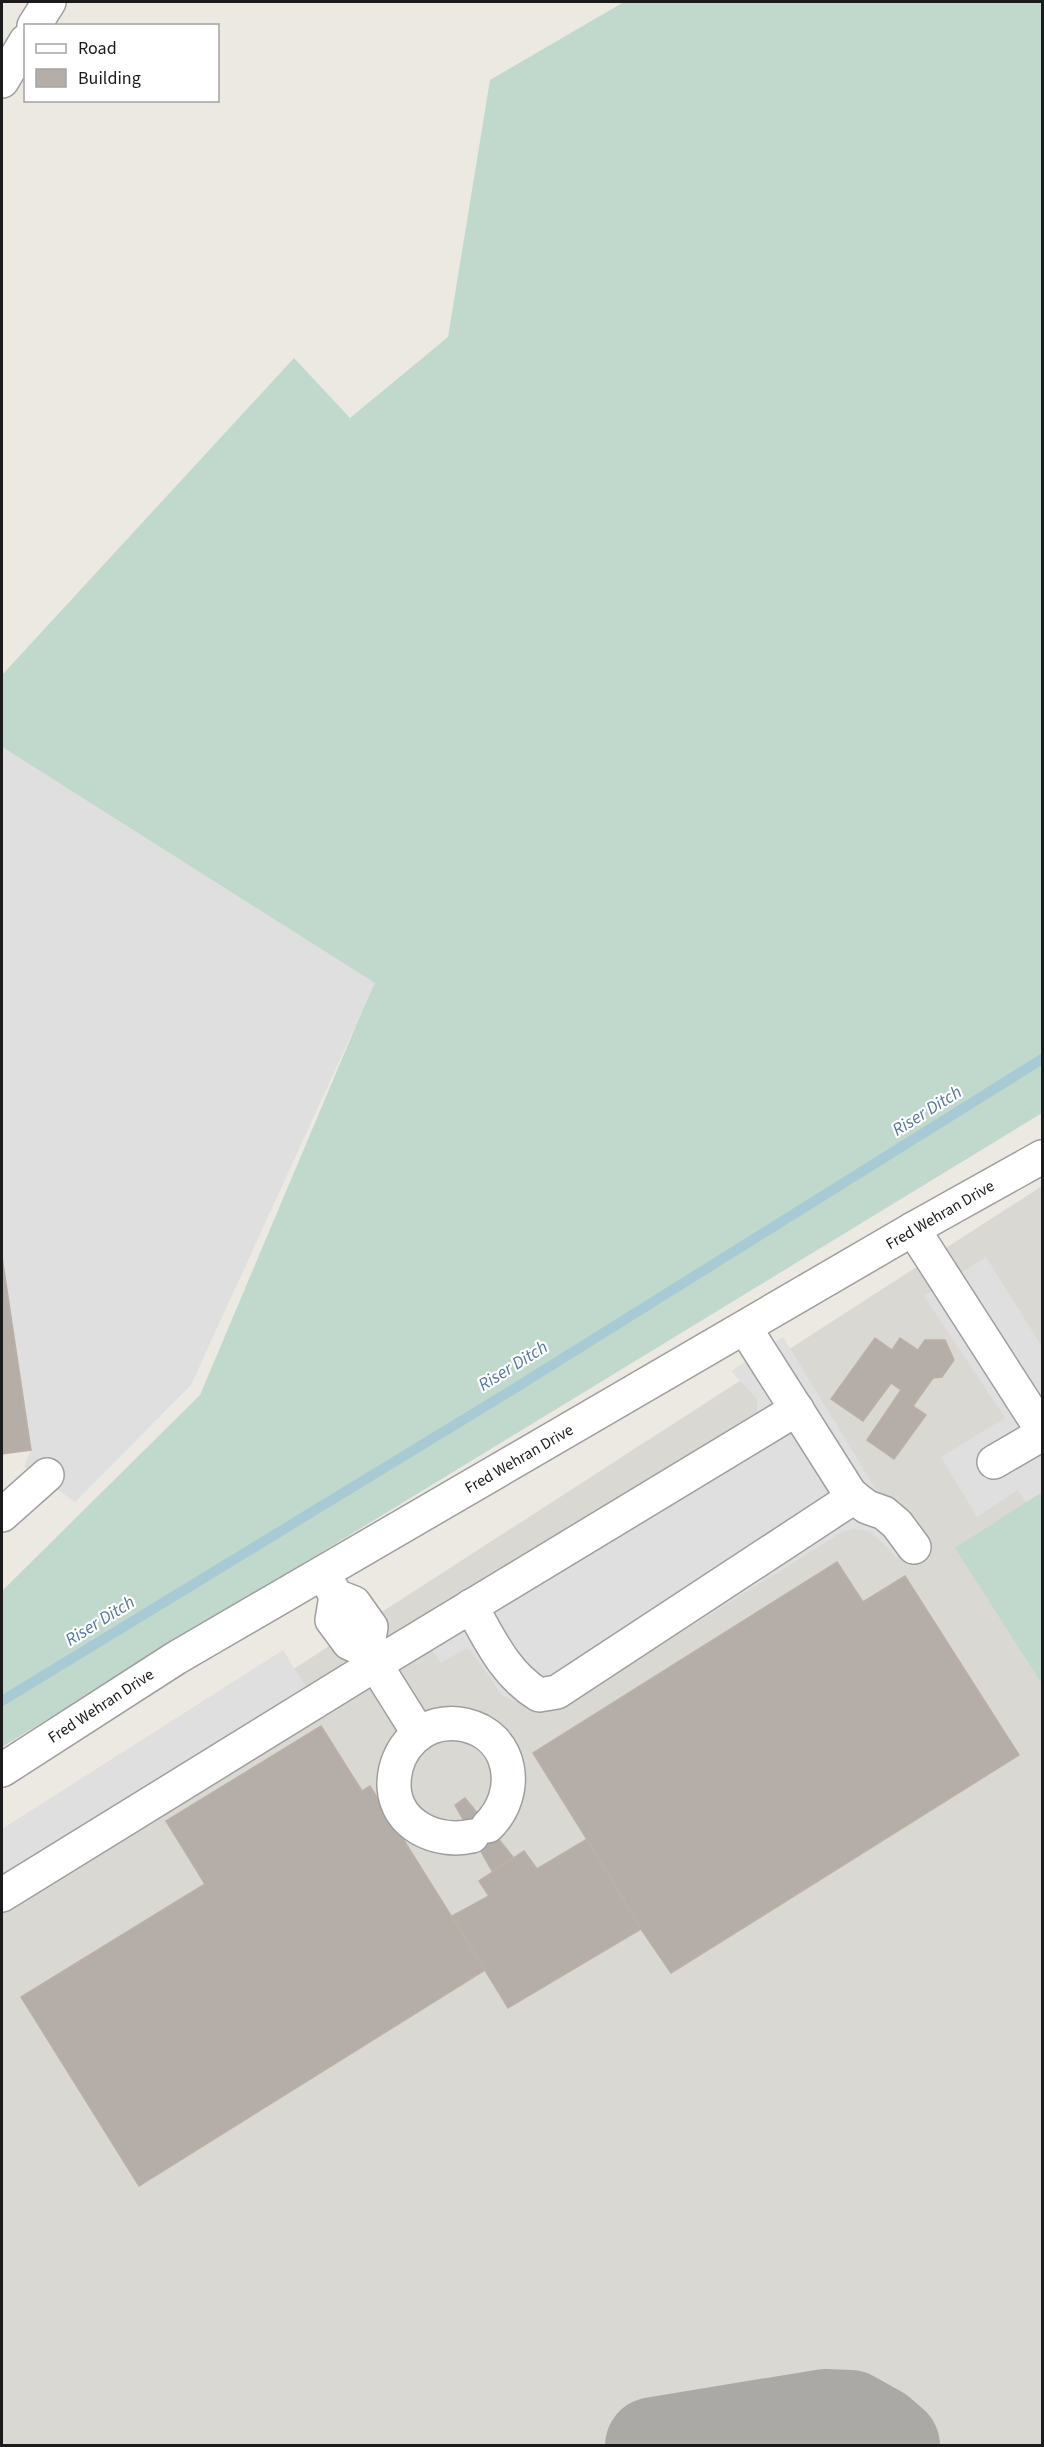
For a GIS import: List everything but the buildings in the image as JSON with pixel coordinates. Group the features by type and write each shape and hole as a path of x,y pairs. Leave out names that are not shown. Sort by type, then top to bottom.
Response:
{"street":[{"path":"35,24 49,2"},
{"path":"2,81 24,43"},
{"name":"Fred Wehran Drive","path":"2,1770 176,1658 330,1584 745,1328 913,1229 1042,1157"},
{"path":"913,1229 1042,1432 994,1462"},
{"path":"745,1328 854,1497 867,1507 885,1513 897,1524 914,1547"},
{"path":"2,1896 372,1658 471,1606 797,1409"},
{"path":"2,1515 47,1475"},
{"path":"471,1606 504,1663 521,1684 539,1695 557,1692 854,1497"},
{"path":"330,1584 332,1620 349,1642 372,1658 419,1734"},
{"path":"446,1724 465,1725 484,1733 498,1747 507,1764 510,1783 506,1802 497,1818 480,1831 447,1839 429,1835 413,1825 401,1810 395,1792 394,1774 399,1756 411,1740 419,1734 427,1729 446,1724"}],"shaded area":[{"path":"2,747 375,983 191,1385 75,1502 24,1466 31,1450 2,1257"},
{"path":"1042,1186 1042,2445 2,2446 2,1857"},
{"path":"986,1257 1042,1347 1042,1492 1026,1502 1018,1490 977,1517 941,1457 1005,1418 924,1296"},
{"path":"783,1337 877,1491 915,1516 927,1539 896,1558 869,1531 855,1529 844,1531 561,1707 537,1712 502,1695 471,1650 466,1648 441,1663 417,1628 757,1415 757,1399 731,1371"},
{"path":"283,1650 323,1714 2,1912 2,1829"}],"green space":[{"path":"624,2 1042,2 1042,1113 2,1747 2,1591 200,1395 374,983 2,747 2,675 294,358 350,418 448,337 490,80"},
{"path":"1042,1492 1042,1684 955,1548"}],"waterway":[{"name":"Riser Ditch","path":"2,1701 512,1390 1042,1059"}],"taxiway":[{"path":"654,2446 825,2418 850,2419 877,2434 891,2446"}]}
